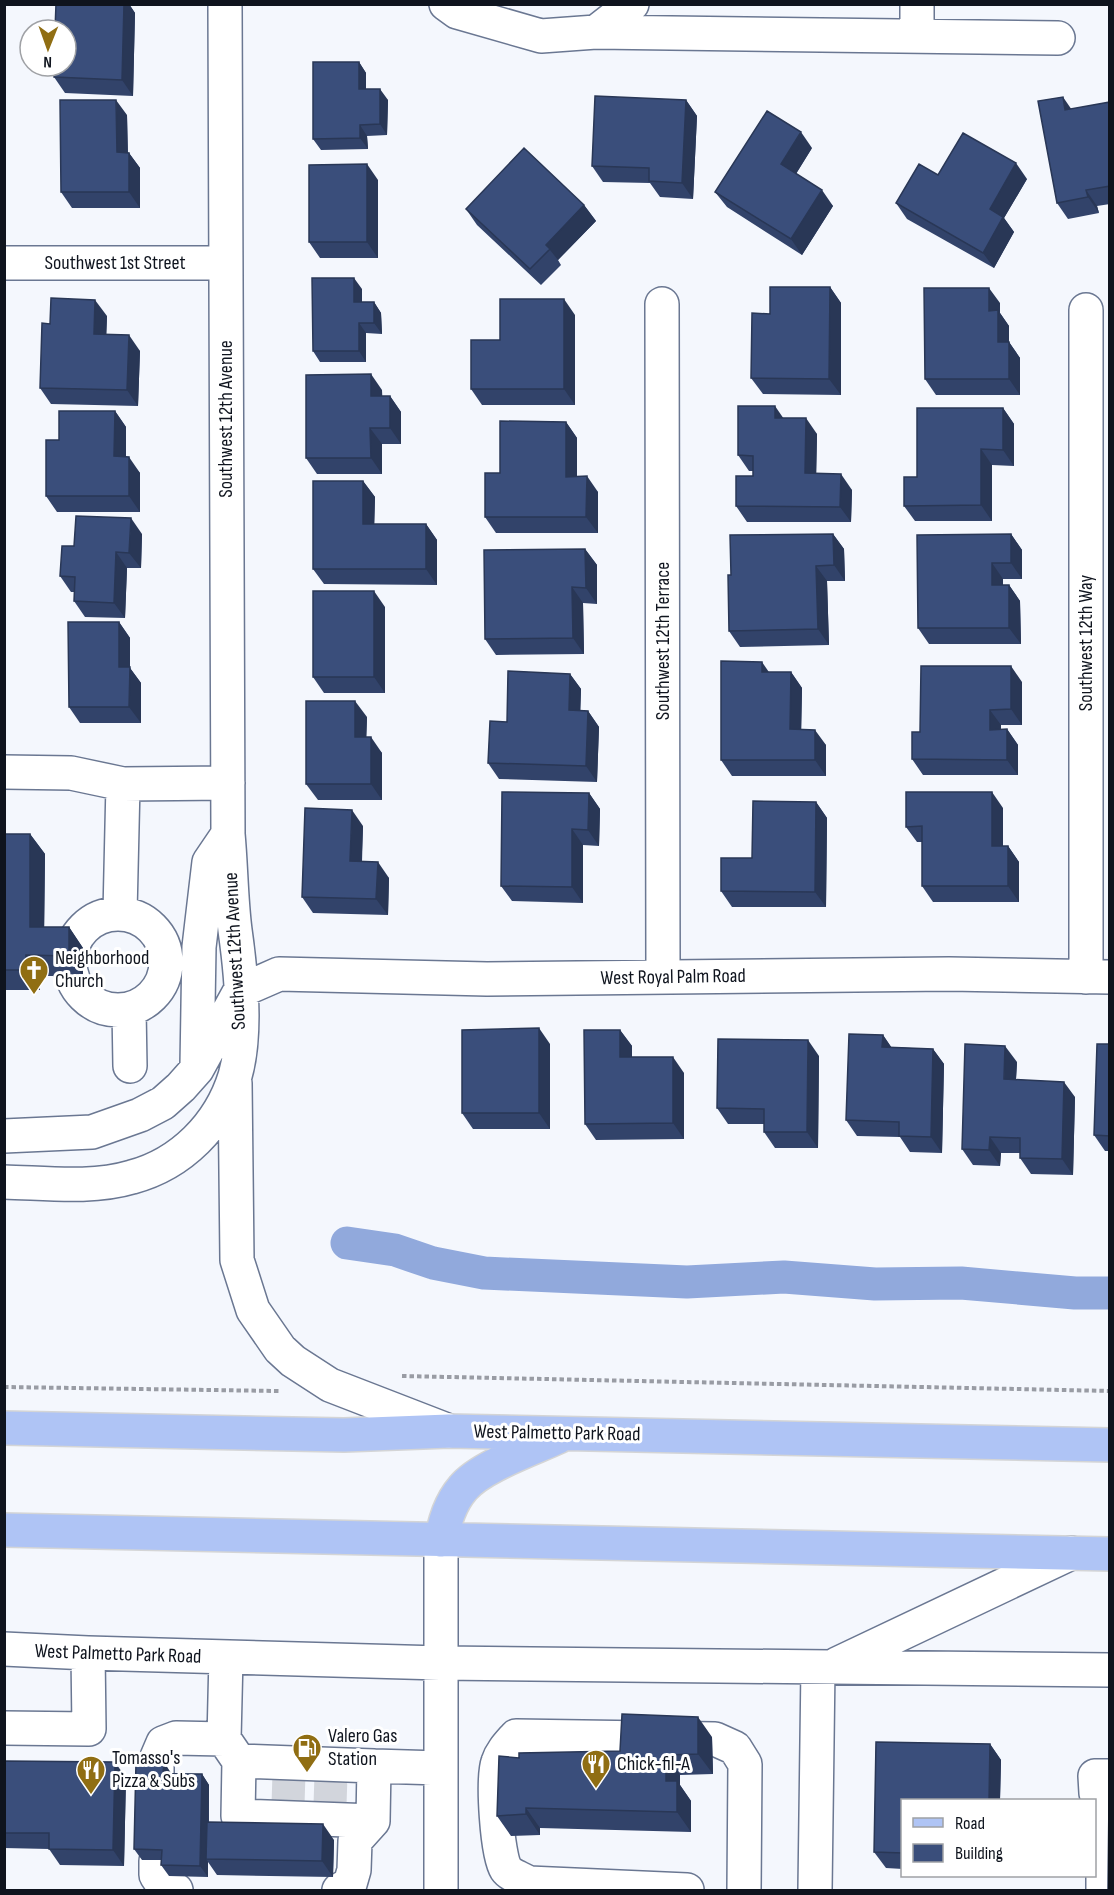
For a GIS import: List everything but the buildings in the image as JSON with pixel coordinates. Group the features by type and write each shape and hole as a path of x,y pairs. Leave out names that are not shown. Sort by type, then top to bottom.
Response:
{"main road":[{"name":"West Palmetto Park Road","path":"4,1428 344,1435 449,1431 1110,1445"},
{"path":"441,1540 452,1504 464,1487 498,1465 565,1434"},
{"name":"West Palmetto Park Road","path":"4,1530 1110,1554"}],"street":[{"name":"Southwest 12th Avenue","path":"4,1182 81,1184 106,1182 131,1178 154,1170 191,1147 217,1113 235,1076 240,1035 240,991 239,949 235,930 228,834 225,4"},
{"path":"446,4 457,12 541,36 596,32 1058,38"},
{"path":"596,32 632,4"},
{"path":"917,36 918,4"},
{"name":"Southwest 1st Street","path":"4,263 225,263"},
{"name":"Southwest 12th Terrace","path":"663,304 663,977"},
{"name":"Southwest 12th Way","path":"1086,310 1098,977"},
{"path":"4,772 71,773 123,784 228,783"},
{"path":"120,913 123,784"},
{"name":"Southwest 12th Avenue","path":"197,1069 199,947 209,862 228,834"},
{"path":"120,913 137,917 150,926 161,939 166,955 166,969 153,995 129,1009 112,1010 96,1005 83,996 73,982 69,966 70,950 77,934 89,922 104,915 120,913"},
{"path":"166,955 175,955 213,940 239,949 279,974"},
{"name":"West Royal Palm Road","path":"240,991 279,974 487,980 949,974 1098,977"},
{"path":"4,1136 92,1132 140,1115 163,1102 181,1088 197,1069 240,991"},
{"path":"129,1009 130,1066"},
{"path":"235,1076 237,1260 253,1310 280,1349 330,1385 449,1431"},
{"path":"441,1540 441,1890"},
{"name":"West Palmetto Park Road","path":"4,1649 440,1663 824,1667 1071,1553"},
{"path":"4,1728 89,1729 88,1653"},
{"path":"226,1657 238,1816 288,1790 330,1791 374,1766 440,1768"},
{"path":"815,1890 824,1667 1110,1670"},
{"path":"687,1890 529,1887 507,1871 501,1856 496,1792 497,1764 504,1749 516,1736 715,1739 735,1748 745,1764 744,1890"},
{"path":"157,1773 157,1757 163,1743 176,1738 232,1750 288,1790 330,1791 373,1821"},
{"path":"529,1887 528,1867 519,1854 516,1779 518,1768 525,1757 535,1754 682,1756 706,1758 717,1763 725,1774 725,1890"},
{"path":"339,1890 350,1884 354,1870 355,1841 373,1821 374,1766"},
{"path":"1098,1786 1103,1817 1103,1890"},
{"path":"156,1861 156,1875 164,1887 176,1890"}],"path":[{"path":"397,1376 1110,1391"},
{"path":"4,1387 288,1391"}],"waterway":[{"path":"347,1243 395,1250 433,1263 484,1273 687,1282 784,1277 875,1284 961,1283 1075,1293 1110,1293"}],"tunnel":[{"path":"288,1805 289,1773"},
{"path":"330,1805 331,1775"}],"place":[{"name":"Neighborhood Church","path":"34,996"},
{"name":"Valero Gas Station","path":"307,1774"},
{"name":"Chick-fil-A","path":"596,1790"},
{"name":"Tomasso's Pizza & Subs","path":"91,1796"}]}
